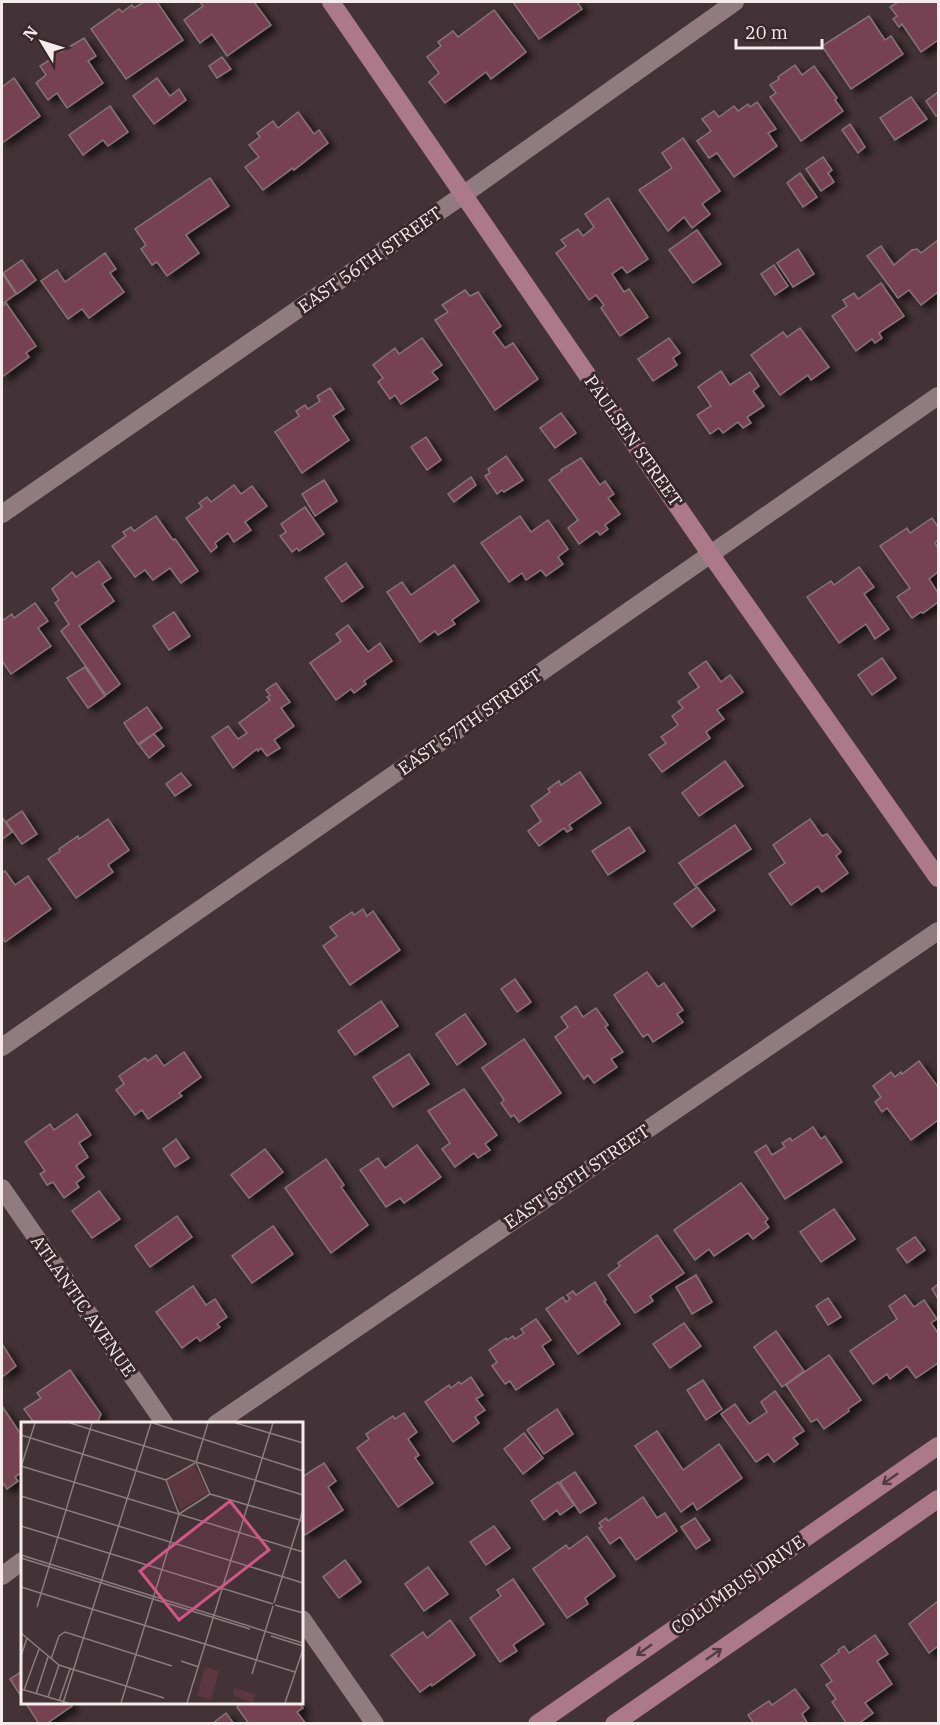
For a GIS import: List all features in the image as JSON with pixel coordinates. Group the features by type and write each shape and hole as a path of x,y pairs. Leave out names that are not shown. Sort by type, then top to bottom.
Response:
{"street":[{"name":"PAULSEN STREET","path":"331,2 711,555 939,878"},
{"name":"EAST 56TH STREET","path":"2,514 463,195 735,2"},
{"name":"EAST 57TH STREET","path":"2,1047 939,396"},
{"name":"EAST 58TH STREET","path":"219,1422 939,931"},
{"name":"ATLANTIC AVENUE","path":"2,1188 164,1422"},
{"name":"COLUMBUS DRIVE","path":"537,1724 939,1446"},
{"path":"614,1724 939,1499"},
{"path":"2,1576 21,1562"},
{"path":"303,1620 375,1724"}],"building":[{"path":"144,2 157,2 183,40 126,79 91,29 119,9 122,12 132,5 134,8"},
{"path":"200,2 254,2 271,25 227,56 212,34 200,43 184,20 203,6"},
{"path":"513,2 577,2 582,9 539,39"},
{"path":"898,2 938,2 938,40 921,52 902,24 899,27 893,19 897,16 890,7"},
{"path":"494,10 526,52 491,79 486,72 445,103 429,82 439,73 427,57 441,46 438,42 453,31 458,37"},
{"path":"869,16 885,40 891,36 903,54 851,89 822,46"},
{"path":"84,38 96,56 88,61 103,83 67,108 57,93 48,100 36,83 46,75 40,66 54,57 50,52 58,47 61,52"},
{"path":"222,57 231,69 217,78 209,66"},
{"path":"795,65 802,75 814,66 837,98 835,100 843,111 801,141 770,97 776,93 770,85"},
{"path":"14,78 40,116 2,143 2,87"},
{"path":"157,78 170,96 179,89 186,100 154,124 133,96"},
{"path":"938,92 938,115 936,116 926,101"},
{"path":"911,97 927,119 895,140 880,118"},
{"path":"757,102 776,129 768,133 777,146 734,177 717,153 709,158 697,141 711,131 702,119 714,111 719,117 734,106 738,111 748,104 750,107"},
{"path":"110,106 128,132 108,146 103,140 83,155 69,135"},
{"path":"298,112 314,134 319,130 328,143 294,170 293,168 263,190 245,167 259,157 249,145 260,137 257,133 273,121 278,128"},
{"path":"850,124 865,147 858,153 842,130"},
{"path":"683,138 720,191 702,204 710,214 692,228 684,217 668,231 639,190 672,168 662,153"},
{"path":"823,157 832,170 828,173 834,182 821,191 806,169"},
{"path":"800,173 817,197 803,207 787,183"},
{"path":"210,178 229,206 186,235 199,253 167,276 157,262 152,265 141,249 146,245 135,229"},
{"path":"608,198 648,259 627,273 622,267 612,274 624,292 629,289 648,317 620,336 601,308 604,305 596,295 589,300 556,253 566,246 561,240 578,229 583,236 594,227 585,214"},
{"path":"697,230 721,264 693,283 669,250"},
{"path":"938,240 938,292 921,305 909,290 898,298 867,256 881,246 894,265 912,250 917,249 921,253"},
{"path":"798,249 814,274 793,287 777,263"},
{"path":"105,253 116,269 110,273 124,292 89,318 82,309 68,319 41,281 57,270 65,282"},
{"path":"22,260 36,280 17,294 3,273"},
{"path":"774,265 788,286 775,295 761,274"},
{"path":"2,273 16,294 2,304"},
{"path":"881,283 904,316 879,333 882,338 875,343 872,339 856,351 832,316 847,306 843,300 854,293 858,299"},
{"path":"465,290 470,296 478,292 501,326 493,332 505,348 513,343 538,379 495,410 435,320 448,312 442,305"},
{"path":"6,303 36,346 26,353 29,357 2,377 2,307"},
{"path":"800,328 829,367 811,380 808,375 780,395 751,355 783,332 787,337"},
{"path":"422,338 442,365 432,372 438,379 401,404 395,395 390,399 378,382 383,378 373,365 395,348 399,354"},
{"path":"669,338 680,353 673,358 677,365 653,381 638,359"},
{"path":"721,371 730,385 750,372 759,386 753,391 764,406 747,417 751,423 743,428 738,422 723,433 719,428 710,434 697,415 711,406 698,387"},
{"path":"330,388 344,409 333,416 349,440 302,473 275,432 299,416 296,411 305,405 308,409 320,401 317,396"},
{"path":"561,413 576,433 555,448 540,428"},
{"path":"426,437 441,460 427,470 411,447"},
{"path":"506,456 523,480 497,494 485,476 490,473 488,469"},
{"path":"581,458 600,485 605,481 614,494 608,498 620,514 605,525 608,529 600,535 597,531 579,544 568,528 578,520 549,480"},
{"path":"471,477 476,485 454,502 448,494"},
{"path":"324,480 337,501 315,516 302,494"},
{"path":"234,485 241,494 252,486 267,506 245,522 251,530 234,542 228,533 215,543 217,547 211,552 186,518 202,507 199,503 207,497 211,502"},
{"path":"305,507 324,534 299,551 297,548 292,552 280,536 286,532 281,524"},
{"path":"156,516 198,571 181,583 170,568 153,580 145,570 135,577 112,546 126,536 123,532 131,527 134,531"},
{"path":"520,516 531,532 548,520 568,549 558,557 563,564 546,576 541,570 526,580 522,573 509,582 481,543"},
{"path":"932,518 938,527 938,540 935,543 938,548 938,572 929,579 938,593 938,602 912,618 897,597 910,588 880,546 907,528 910,533"},
{"path":"99,561 111,578 102,584 114,601 79,626 120,684 106,695 61,631 69,624 55,603 59,600 52,589 72,572 76,577"},
{"path":"346,563 363,587 342,602 325,578"},
{"path":"454,565 479,601 452,620 455,624 438,635 435,631 420,642 387,592 402,582 411,595"},
{"path":"859,567 874,587 864,594 889,629 875,639 866,624 839,643 807,597 831,581 834,585"},
{"path":"35,603 48,621 38,628 51,646 11,674 2,661 2,621 12,614 14,618"},
{"path":"174,612 190,636 169,650 153,626"},
{"path":"348,625 368,652 380,643 392,661 364,681 366,684 354,693 351,689 336,700 310,663 341,641 336,634"},
{"path":"882,658 896,678 872,695 858,675"},
{"path":"706,661 721,682 730,675 743,692 717,710 724,719 706,732 710,738 662,772 649,755 666,743 661,737 678,725 672,716 683,708 678,702 699,687 689,673"},
{"path":"85,667 105,696 88,708 67,678"},
{"path":"276,683 290,702 281,708 294,726 274,740 280,748 267,756 261,748 258,751 257,749 233,768 212,737 228,726 238,739 247,733 239,723 270,700 267,697 270,695 266,690"},
{"path":"147,707 162,728 138,744 124,723"},
{"path":"154,734 164,746 149,758 139,745"},
{"path":"725,761 743,786 699,816 682,793"},
{"path":"580,772 601,803 569,825 572,829 567,832 564,828 539,846 528,831 541,821 531,806 550,792 548,789 559,781 561,785"},
{"path":"181,773 191,785 175,796 166,784"},
{"path":"22,811 37,834 22,844 6,822"},
{"path":"2,817 12,832 2,839"},
{"path":"108,819 129,850 108,865 113,872 76,898 48,859 78,836 79,839"},
{"path":"810,819 822,836 827,834 841,852 836,856 848,873 822,892 818,886 791,905 769,874 785,863 773,845"},
{"path":"735,825 751,849 695,886 679,863"},
{"path":"629,827 645,851 608,875 592,851"},
{"path":"5,871 15,885 28,876 51,909 5,942 2,937 2,873"},
{"path":"697,887 715,910 692,927 674,904"},
{"path":"363,909 367,916 373,911 400,950 350,985 323,946 337,936 330,927 352,912 354,915"},
{"path":"647,972 658,987 664,983 683,1010 677,1014 683,1022 653,1042 648,1034 643,1037 614,995"},
{"path":"515,979 531,1002 517,1012 501,989"},
{"path":"381,1001 398,1026 355,1055 338,1031"},
{"path":"576,1006 583,1017 596,1008 608,1025 605,1027 623,1052 611,1059 617,1067 594,1083 588,1075 584,1079 555,1037 568,1027 561,1017"},
{"path":"465,1014 486,1044 457,1065 436,1034"},
{"path":"524,1039 561,1093 519,1122 514,1115 511,1117 501,1103 504,1100 482,1068"},
{"path":"184,1052 201,1077 179,1093 182,1096 148,1119 142,1110 135,1115 116,1090 124,1084 119,1076 145,1058 148,1061 156,1055 164,1066"},
{"path":"409,1054 429,1084 393,1107 373,1077"},
{"path":"919,1061 938,1087 938,1120 911,1140 887,1108 882,1112 875,1102 881,1097 873,1086 891,1072 895,1077"},
{"path":"464,1089 497,1135 485,1144 490,1150 478,1158 474,1153 455,1167 442,1149 450,1143 428,1111"},
{"path":"77,1114 91,1135 79,1143 88,1157 76,1166 84,1177 76,1183 79,1187 64,1198 53,1182 47,1185 40,1174 45,1171 25,1142 50,1124 54,1130"},
{"path":"813,1127 821,1139 825,1136 842,1162 785,1199 755,1152 766,1145 772,1155 785,1147 782,1143 790,1138 792,1141"},
{"path":"176,1139 189,1158 175,1167 163,1149"},
{"path":"417,1145 441,1177 404,1203 400,1198 386,1207 360,1170 378,1158 385,1168"},
{"path":"265,1149 283,1172 249,1198 231,1175"},
{"path":"326,1159 344,1185 341,1187 368,1225 331,1253 285,1188"},
{"path":"741,1183 768,1219 765,1222 769,1227 753,1239 748,1233 714,1256 709,1249 695,1260 674,1230"},
{"path":"99,1191 120,1219 92,1238 72,1211"},
{"path":"834,1209 855,1239 821,1262 800,1232"},
{"path":"177,1216 192,1237 150,1267 135,1246"},
{"path":"273,1226 293,1254 252,1283 232,1256"},
{"path":"657,1235 684,1273 650,1296 653,1301 635,1313 608,1275 620,1266 618,1263"},
{"path":"915,1237 925,1250 907,1263 897,1249"},
{"path":"696,1275 712,1302 692,1314 676,1287"},
{"path":"595,1282 606,1300 604,1301 620,1324 578,1354 546,1309 563,1297 566,1302 570,1299 567,1295 573,1291 576,1295"},
{"path":"938,1284 938,1299 932,1289"},
{"path":"193,1286 206,1305 215,1299 227,1317 217,1324 220,1327 200,1341 197,1337 182,1348 156,1312"},
{"path":"905,1295 914,1307 924,1300 937,1319 931,1323 938,1333 938,1363 916,1378 907,1366 890,1379 887,1374 873,1384 850,1351 897,1319 889,1306"},
{"path":"828,1298 841,1317 828,1325 816,1306"},
{"path":"536,1319 551,1340 542,1346 554,1364 516,1390 510,1381 505,1384 492,1366 497,1362 489,1350 506,1338 507,1340 513,1336 515,1339 524,1333 521,1329"},
{"path":"684,1323 701,1346 670,1368 653,1344"},
{"path":"776,1331 804,1371 782,1387 754,1347"},
{"path":"2,1344 16,1366 2,1377"},
{"path":"829,1355 861,1400 824,1429 817,1419 811,1422 786,1385"},
{"path":"70,1370 101,1414 97,1422 34,1422 24,1409 41,1398 37,1393"},
{"path":"471,1377 483,1395 476,1399 485,1410 475,1417 479,1423 453,1442 425,1402 449,1385 451,1388"},
{"path":"703,1380 722,1409 706,1420 687,1390"},
{"path":"775,1391 804,1431 793,1438 798,1444 774,1462 768,1454 756,1462 721,1414 735,1404 749,1424 767,1412 761,1402"},
{"path":"2,1406 21,1434 21,1473 15,1477 18,1481 7,1489 4,1484 2,1486"},
{"path":"557,1409 573,1434 544,1454 527,1430"},
{"path":"404,1413 417,1432 408,1439 419,1455 415,1458 433,1483 398,1507 357,1448 369,1439 366,1434 393,1416 395,1419"},
{"path":"657,1431 683,1470 719,1444 742,1478 697,1510 693,1503 681,1512 635,1446"},
{"path":"524,1433 543,1458 523,1474 504,1449"},
{"path":"324,1463 336,1481 328,1487 343,1510 305,1535 303,1531 303,1476"},
{"path":"575,1472 596,1503 580,1513 560,1482"},
{"path":"558,1482 574,1505 560,1515 557,1510 544,1520 531,1501"},
{"path":"643,1497 657,1518 665,1513 677,1531 636,1560 620,1537 610,1544 599,1528 602,1527 599,1523 606,1518 608,1521"},
{"path":"695,1518 710,1540 696,1549 681,1527"},
{"path":"494,1526 510,1548 486,1565 470,1542"},
{"path":"587,1536 615,1576 585,1598 588,1604 567,1618 533,1569 566,1545 569,1549"},
{"path":"345,1560 361,1582 339,1598 323,1577"},
{"path":"428,1567 448,1594 424,1611 405,1584"},
{"path":"513,1579 544,1624 513,1645 517,1651 500,1662 470,1618 501,1596 497,1590"},
{"path":"938,1601 938,1646 929,1653 909,1624"},
{"path":"450,1620 475,1655 420,1692 391,1655 423,1632 427,1638"},
{"path":"875,1635 888,1654 877,1661 892,1684 865,1703 873,1713 858,1724 847,1724 832,1702 836,1699 826,1685 832,1681 821,1665 844,1646 849,1653"},
{"path":"21,1672 21,1696 10,1679"},
{"path":"795,1689 809,1708 802,1714 808,1724 754,1724 748,1715 769,1701 772,1705"},
{"path":"26,1704 71,1704 72,1706 46,1724 39,1724"},
{"path":"240,1704 300,1704 303,1708 297,1712 306,1724 249,1724 237,1707"},
{"path":"226,1713 234,1724 212,1724"}]}
